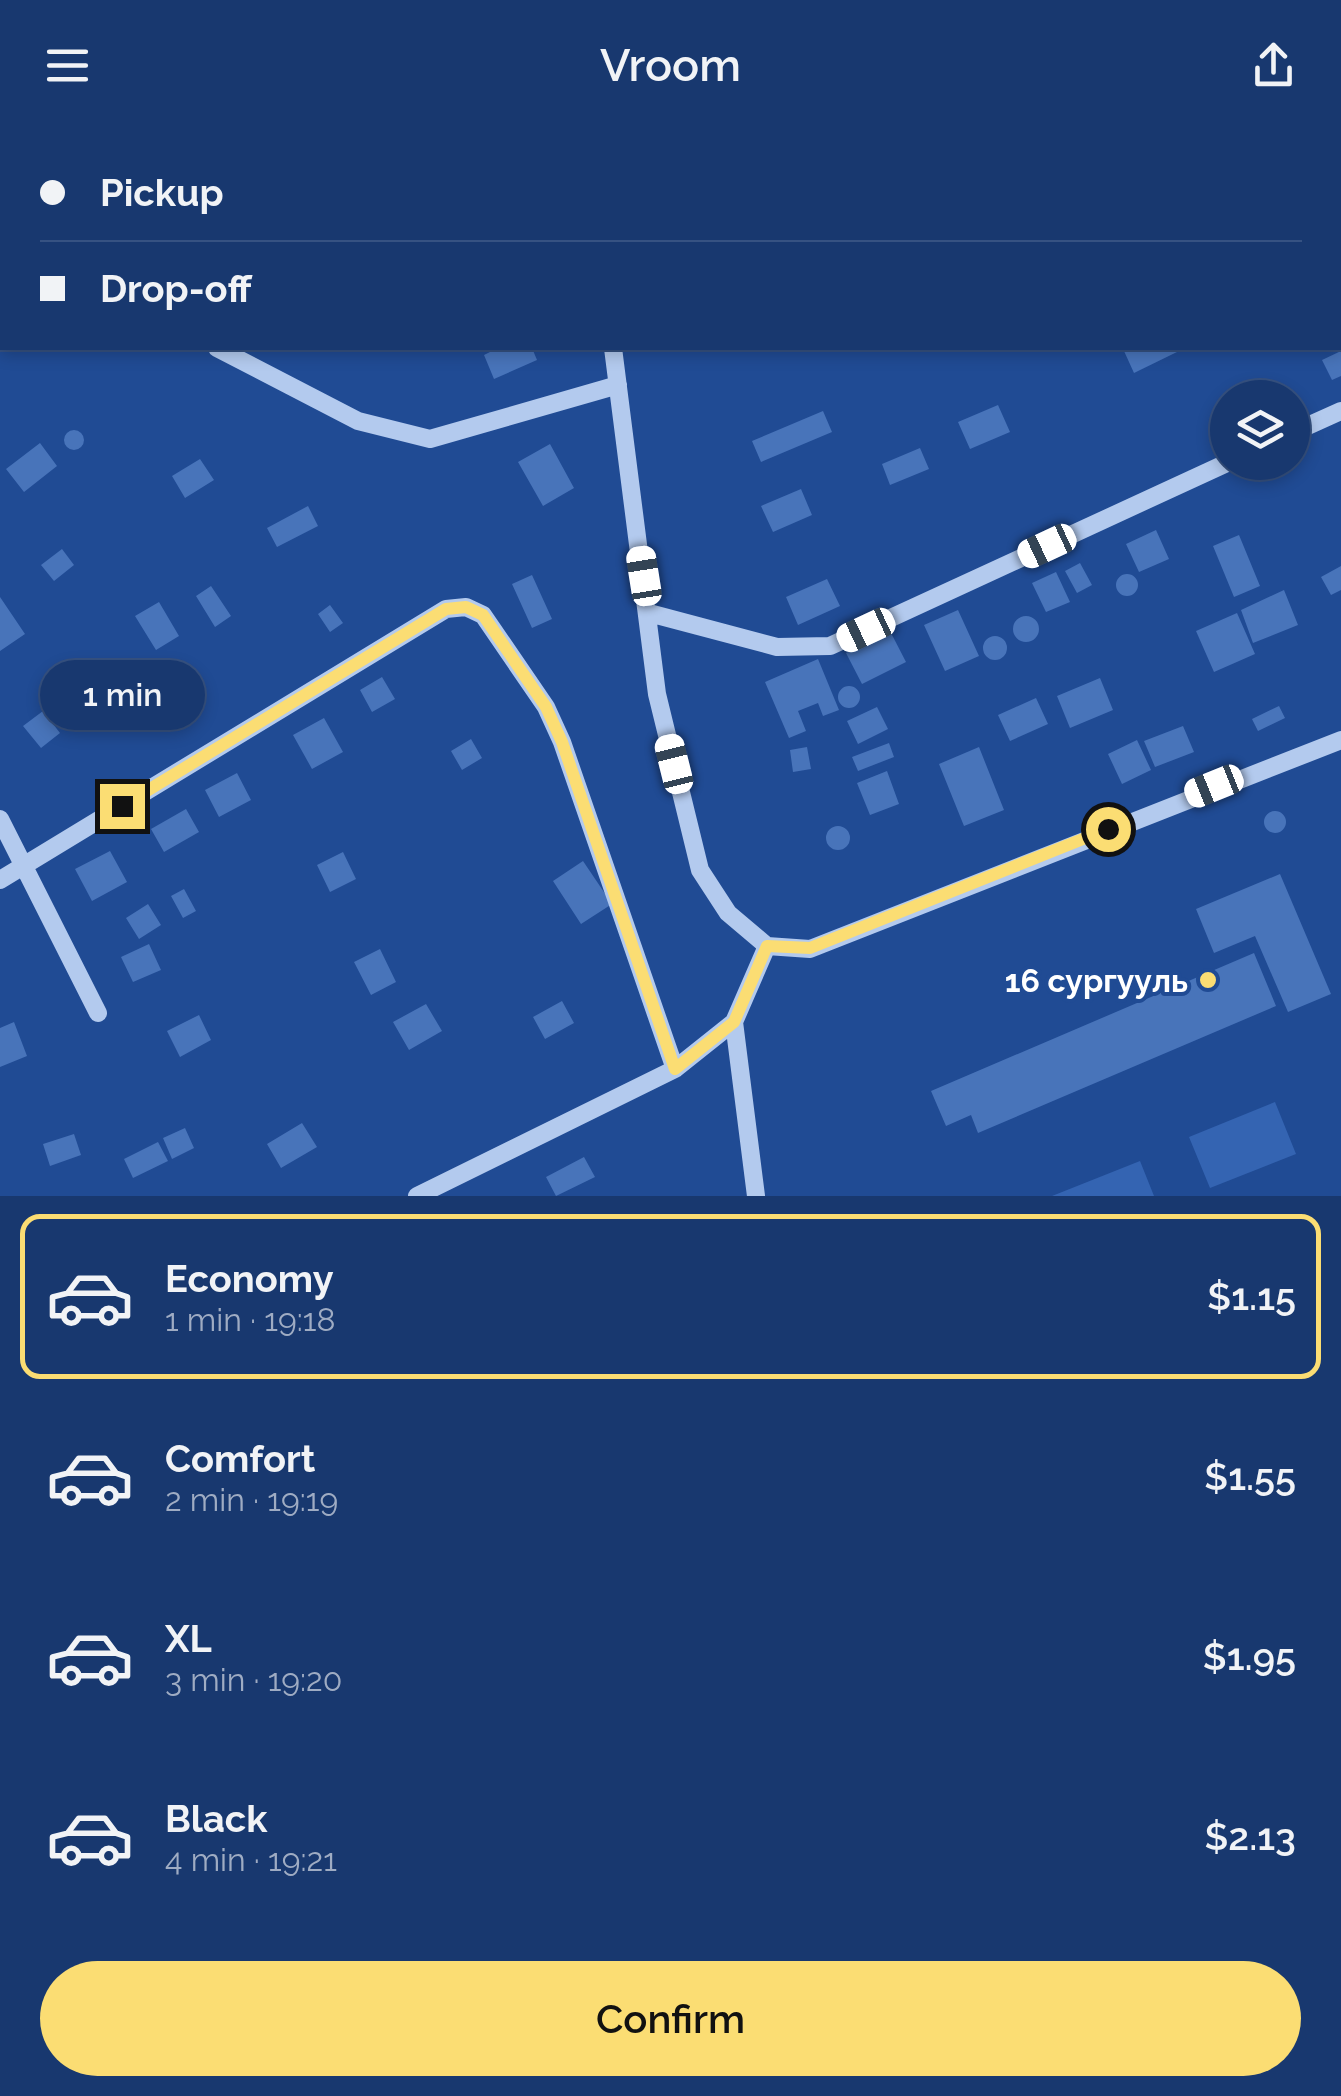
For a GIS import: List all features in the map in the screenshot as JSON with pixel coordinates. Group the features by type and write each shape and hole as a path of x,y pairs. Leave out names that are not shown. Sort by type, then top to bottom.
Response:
{"street":[{"path":"614,350 656,694 700,870 728,912 767,946 810,948 1341,740"},
{"path":"247,355 358,421 430,439 618,385"},
{"path":"1310,425 1341,411"},
{"path":"649,613 777,647 830,646 1210,471"},
{"path":"0,880 446,609 466,607 483,615 546,707 562,742 675,1069"},
{"path":"0,819 98,1013"},
{"path":"417,1196 675,1069 734,1022 767,946"},
{"path":"734,1022 756,1196"}],"shaded area":[{"path":"1275,1102 1296,1154 1210,1188 1189,1137"},
{"path":"1140,1161 1154,1196 1052,1196"}],"building":[{"path":"494,350 533,350 537,360 494,379 484,355"},
{"path":"1176,350 1177,352 1134,373 1124,351"},
{"path":"1341,351 1341,376 1332,380 1322,360"},
{"path":"998,405 1010,432 970,449 958,422"},
{"path":"823,411 832,432 761,462 752,441"},
{"path":"74,430 84,440 74,450 64,440"},
{"path":"40,443 57,466 24,492 6,469"},
{"path":"550,444 574,488 543,506 518,462"},
{"path":"920,448 929,469 890,485 882,464"},
{"path":"200,459 214,480 185,498 172,476"},
{"path":"801,489 812,515 773,532 761,506"},
{"path":"308,506 318,526 277,547 267,528"},
{"path":"1156,530 1169,559 1139,572 1126,544"},
{"path":"1239,535 1260,586 1234,597 1213,546"},
{"path":"62,549 74,565 54,581 41,565"},
{"path":"1080,563 1092,585 1077,593 1065,571"},
{"path":"1341,566 1341,590 1331,595 1321,577"},
{"path":"1056,572 1070,602 1046,612 1032,583"},
{"path":"1127,574 1135,577 1135,593 1127,596 1119,593 1116,585 1119,577"},
{"path":"532,575 552,619 532,628 512,584"},
{"path":"827,579 840,606 798,625 786,597"},
{"path":"211,586 231,616 215,627 196,596"},
{"path":"1284,590 1298,625 1253,643 1241,610"},
{"path":"0,597 25,634 0,651"},
{"path":"159,602 179,636 156,650 135,616"},
{"path":"330,605 343,623 330,632 318,614"},
{"path":"958,610 979,656 945,671 924,625"},
{"path":"1237,613 1255,654 1214,672 1196,631"},
{"path":"1026,616 1035,620 1039,629 1035,638 1026,642 1017,638 1013,629 1017,620"},
{"path":"890,631 906,662 862,684 846,653"},
{"path":"995,636 1004,639 1004,657 995,660 986,657 983,648 986,639"},
{"path":"818,659 839,710 823,716 818,703 798,711 806,731 789,738 765,682"},
{"path":"104,662 126,697 96,716 74,681"},
{"path":"382,677 395,699 372,712 360,690"},
{"path":"1100,678 1113,710 1070,728 1057,696"},
{"path":"849,686 857,689 857,705 849,708 841,705 838,697 841,689"},
{"path":"1036,698 1048,724 1010,741 998,715"},
{"path":"1279,706 1285,718 1258,731 1252,719"},
{"path":"877,707 888,729 858,744 847,721"},
{"path":"43,711 60,733 41,748 23,726"},
{"path":"324,718 343,752 312,769 293,735"},
{"path":"1183,726 1194,752 1155,767 1144,741"},
{"path":"471,739 482,758 462,770 451,751"},
{"path":"1137,740 1151,770 1122,784 1108,754"},
{"path":"889,743 894,757 858,771 852,757"},
{"path":"807,747 811,769 793,772 790,750"},
{"path":"979,747 1004,810 964,826 939,764"},
{"path":"887,771 899,804 870,815 857,783"},
{"path":"237,773 251,800 219,817 205,790"},
{"path":"186,809 199,832 164,852 151,829"},
{"path":"1275,811 1283,814 1283,830 1275,833 1267,830 1264,822 1267,814"},
{"path":"838,826 847,829 847,847 838,850 829,847 826,838 829,829"},
{"path":"110,851 127,882 92,901 75,869"},
{"path":"343,852 356,879 330,892 317,865"},
{"path":"583,861 612,904 581,924 553,881"},
{"path":"1280,874 1331,994 1288,1012 1255,936 1214,953 1196,909"},
{"path":"184,889 196,911 183,918 171,896"},
{"path":"148,904 161,925 139,939 126,918"},
{"path":"149,944 161,970 133,982 121,957"},
{"path":"380,949 396,982 371,995 354,962"},
{"path":"1254,953 1276,1006 978,1133 971,1115 946,1126 931,1091"},
{"path":"562,1001 574,1023 545,1039 533,1017"},
{"path":"426,1004 442,1031 409,1050 393,1022"},
{"path":"199,1015 211,1040 180,1057 167,1031"},
{"path":"14,1022 27,1056 0,1067 0,1028"},
{"path":"302,1123 317,1147 281,1168 267,1144"},
{"path":"185,1128 194,1148 172,1159 163,1138"},
{"path":"74,1134 81,1155 50,1166 43,1144"},
{"path":"158,1142 168,1161 133,1178 124,1159"},
{"path":"584,1157 595,1177 556,1196 546,1177"}],"place":[{"name":"16 сургууль","path":"1208,980"}],"route":[{"path":"122,806 446,609 466,607 483,615 546,707 562,742 675,1069 734,1022 767,946 810,948 1108,829"}]}
